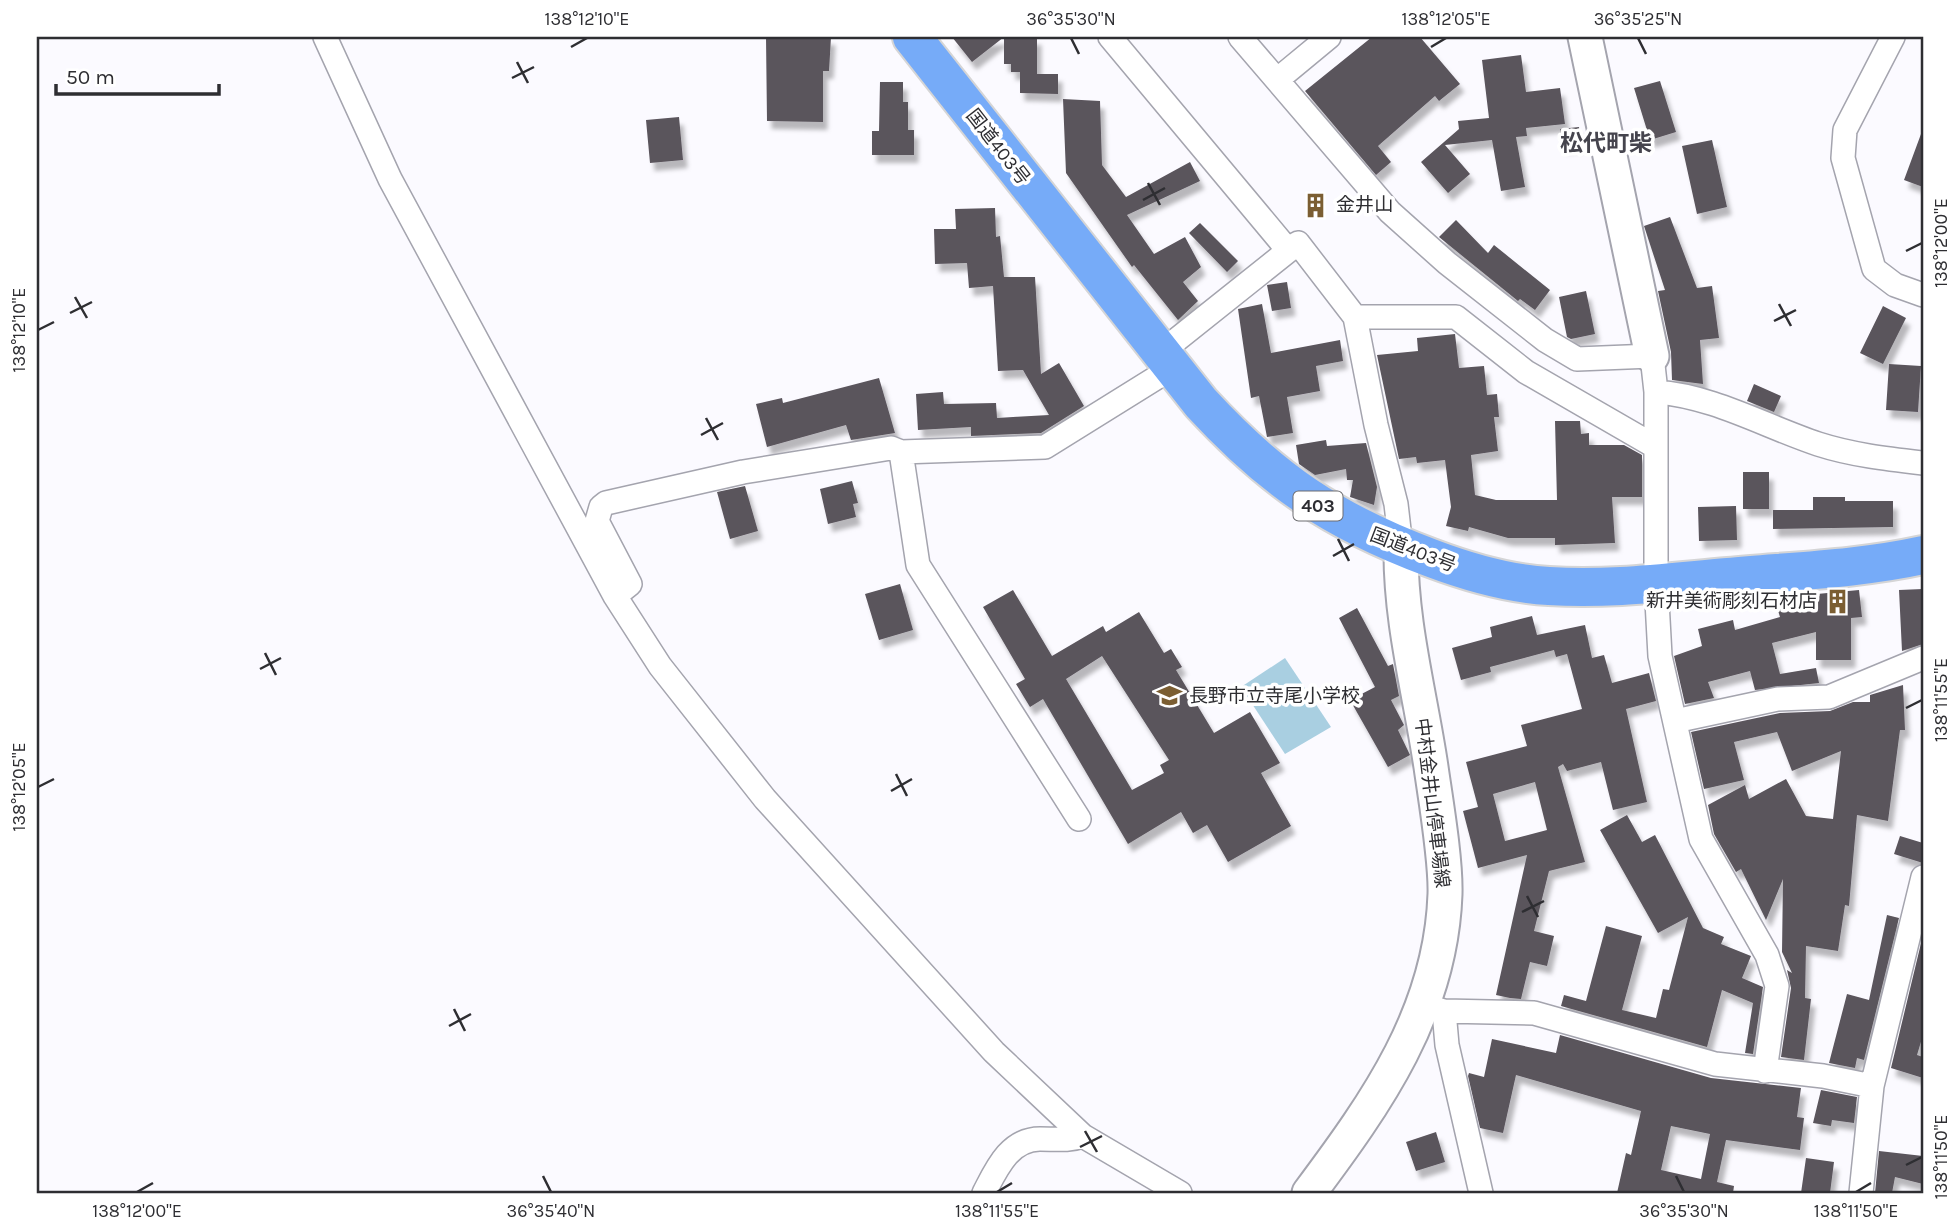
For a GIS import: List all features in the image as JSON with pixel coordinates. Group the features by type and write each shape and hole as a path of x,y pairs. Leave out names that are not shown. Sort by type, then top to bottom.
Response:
{"highway":[{"name":"国道403号","path":"912,37 1166,360 1232,438 1296,492 1360,530 1459,568 1545,586 1595,588 1656,583 1858,566 1923,555"}],"main road":[{"path":"1585,37 1652,356"},
{"name":"中村金井山停車場線","path":"1309,1193 1380,1093 1433,1008 1436,958 1445,892 1431,768 1407,636 1401,547"}],"street":[{"path":"325,37 390,179 615,596 660,666 765,799 993,1052 1083,1136 1180,1193"},
{"path":"1110,37 1288,250"},
{"path":"1240,37 1390,212 1447,263 1545,341 1577,359 1652,356 1656,391 1656,583 1660,656 1701,839 1767,955 1777,986 1765,1071"},
{"path":"1277,80 1329,37"},
{"path":"1893,37 1845,130 1843,158 1868,260 1874,270 1895,285 1923,295"},
{"path":"615,596 629,584 597,521 601,507 606,503 743,472 891,448 901,452 1045,447 1166,360 1297,243 1355,317 1376,425 1396,503 1401,547"},
{"path":"1355,317 1456,317 1526,372 1656,447"},
{"path":"1656,391 1703,398 1727,410 1855,454 1923,463"},
{"path":"901,452 918,565 1079,819"},
{"path":"1675,721 1777,699 1829,697 1923,658"},
{"path":"1861,1193 1872,1086 1923,877"},
{"path":"1481,1193 1447,1045 1433,1008 1534,1013 1684,1056 1765,1071 1823,1076 1872,1086"},
{"path":"984,1193 995,1169 1018,1145 1038,1139 1067,1140 1083,1136"}],"water":[{"path":"1285,658 1331,727 1285,754 1241,687"}],"building":[{"path":"766,37 831,37 829,71 823,71 823,122 767,121"},
{"path":"952,37 1004,37 972,62"},
{"path":"1004,37 1037,37 1037,74 1058,74 1058,94 1020,93 1020,72 1011,72 1011,64 1004,64"},
{"path":"1372,37 1420,37 1460,84 1439,101 1435,96 1378,146 1391,162 1376,175 1305,91"},
{"path":"1521,55 1526,92 1560,88 1565,124 1526,128 1527,136 1516,137 1525,187 1501,191 1492,140 1445,145 1470,174 1448,193 1421,162 1459,129 1458,121 1489,118 1482,60"},
{"path":"1660,81 1676,132 1650,140 1634,88"},
{"path":"880,82 903,82 903,102 908,102 908,130 914,130 914,155 872,155 872,131 879,131"},
{"path":"1063,99 1100,101 1102,165 1126,197 1190,162 1200,181 1127,215 1154,254 1185,237 1201,267 1183,282 1198,301 1178,320 1134,265 1132,267 1066,173"},
{"path":"679,117 683,160 650,163 646,120"},
{"path":"1579,127 1581,144 1562,146 1560,129"},
{"path":"1923,134 1923,187 1904,180"},
{"path":"1712,140 1727,207 1697,214 1682,146"},
{"path":"995,208 996,237 1000,236 1004,277 1035,277 1041,374 1059,363 1084,406 1041,433 971,436 971,427 918,430 916,394 943,392 944,404 996,403 997,418 1049,415 1023,370 998,371 993,286 969,288 967,263 935,264 934,229 956,229 955,209"},
{"path":"1670,217 1697,288 1712,286 1719,338 1700,340 1703,384 1672,380 1671,352 1658,291 1665,290 1644,226"},
{"path":"1456,220 1488,253 1494,245 1550,290 1535,310 1520,299 1518,301 1439,237"},
{"path":"1200,223 1238,261 1227,272 1189,233"},
{"path":"1287,282 1291,308 1272,311 1267,285"},
{"path":"1586,291 1595,334 1571,339 1567,337 1559,297"},
{"path":"1262,304 1271,353 1340,340 1343,361 1316,366 1320,391 1287,397 1293,433 1267,437 1259,396 1251,398 1238,309"},
{"path":"1883,306 1906,318 1883,364 1860,353"},
{"path":"1455,334 1459,368 1484,366 1487,395 1497,394 1499,417 1494,417 1498,451 1471,455 1475,495 1496,500 1557,500 1555,421 1580,421 1581,434 1589,433 1589,445 1624,445 1642,455 1642,497 1612,497 1615,543 1555,545 1555,538 1508,538 1469,527 1468,531 1446,526 1451,507 1445,460 1417,463 1416,457 1399,459 1377,355 1418,351 1417,338"},
{"path":"1889,364 1921,366 1918,412 1886,410"},
{"path":"879,378 895,433 851,440 846,425 767,447 756,404 782,398 783,403"},
{"path":"1754,384 1781,396 1774,412 1747,401"},
{"path":"1326,440 1327,446 1366,443 1377,487 1374,505 1350,497 1353,480 1347,480 1346,469 1315,475 1299,464 1296,445"},
{"path":"1743,472 1769,472 1769,509 1743,509"},
{"path":"852,481 858,503 853,504 856,517 828,524 820,489"},
{"path":"745,486 758,531 730,539 717,492"},
{"path":"1813,497 1845,497 1845,501 1893,501 1893,527 1773,529 1773,510 1813,510"},
{"path":"1736,506 1737,540 1699,541 1698,507"},
{"path":"900,584 913,630 879,640 865,594"},
{"path":"1923,589 1923,644 1902,651 1899,590"},
{"path":"1013,590 1052,656 1103,626 1106,632 1139,612 1164,653 1171,649 1182,667 1176,670 1214,733 1250,712 1280,763 1261,773 1291,826 1228,862 1207,825 1193,833 1181,812 1128,844 1043,699 1030,707 1016,684 1025,679 983,607","holes":["1102,656 1169,760 1160,765 1164,773 1132,790 1066,679"]},
{"path":"1859,590 1862,617 1851,618 1851,660 1816,660 1816,632 1772,643 1780,674 1816,668 1819,683 1755,690 1750,671 1708,682 1714,698 1685,704 1674,656 1702,646 1698,629 1733,620 1735,630 1780,617 1776,604 1817,594"},
{"path":"1357,608 1388,666 1393,664 1399,696 1391,700 1404,725 1398,730 1410,755 1388,767 1350,700 1375,687 1339,618"},
{"path":"1532,616 1537,635 1585,625 1592,658 1604,655 1612,683 1649,673 1656,701 1626,709 1647,802 1613,810 1601,762 1567,771 1563,764 1558,767 1585,862 1549,871 1534,931 1554,936 1547,966 1530,962 1521,999 1496,995 1527,855 1478,868 1463,811 1478,807 1466,762 1527,746 1521,725 1582,709 1567,654 1556,657 1554,650 1490,667 1491,672 1461,680 1452,648 1492,637 1490,627","holes":["1535,782 1547,830 1505,841 1493,794"]},
{"path":"1903,685 1905,730 1900,730 1888,821 1857,815 1849,906 1845,905 1838,951 1806,946 1805,998 1811,999 1804,1060 1781,1057 1791,988 1787,970 1792,973 1782,952 1783,879 1766,920 1741,869 1736,872 1714,834 1708,805 1745,785 1749,799 1786,779 1806,816 1833,819 1841,751 1792,771 1777,732 1734,742 1744,780 1704,789 1691,732 1780,713 1830,711 1853,702 1870,702 1870,695"},
{"path":"1627,815 1642,842 1655,835 1703,928 1724,937 1721,944 1751,956 1742,978 1763,987 1753,1054 1745,1053 1753,1003 1722,990 1707,1047 1561,1006 1564,995 1586,1001 1606,926 1642,936 1622,1010 1656,1018 1663,989 1669,990 1688,917 1658,933 1600,830"},
{"path":"1900,836 1923,843 1923,863 1894,854"},
{"path":"1887,915 1899,918 1864,1060 1857,1058 1855,1068 1829,1063 1847,994 1869,1000"},
{"path":"1923,935 1923,1035 1917,1055 1923,1057 1923,1078 1891,1068"},
{"path":"1560,1035 1711,1078 1801,1088 1797,1117 1804,1118 1800,1150 1726,1140 1717,1182 1734,1186 1733,1193 1617,1193 1626,1153 1631,1155 1641,1111 1516,1075 1503,1133 1480,1128 1468,1076 1469,1073 1484,1077 1492,1039 1556,1053","holes":["1671,1126 1710,1134 1701,1179 1661,1170"]},
{"path":"1821,1090 1857,1097 1854,1123 1832,1120 1831,1126 1813,1123"},
{"path":"1436,1132 1445,1162 1416,1171 1406,1142"},
{"path":"1879,1151 1923,1156 1923,1184 1895,1177 1892,1193 1875,1193"},
{"path":"1806,1158 1834,1162 1830,1193 1801,1193"}],"place":[{"name":"金井山","path":"1316,205"},
{"name":"新井美術彫刻石材店","path":"1837,601"},
{"name":"長野市立寺尾小学校","path":"1169,696"}],"district":[{"name":"松代町柴","path":"1606,143"}]}
